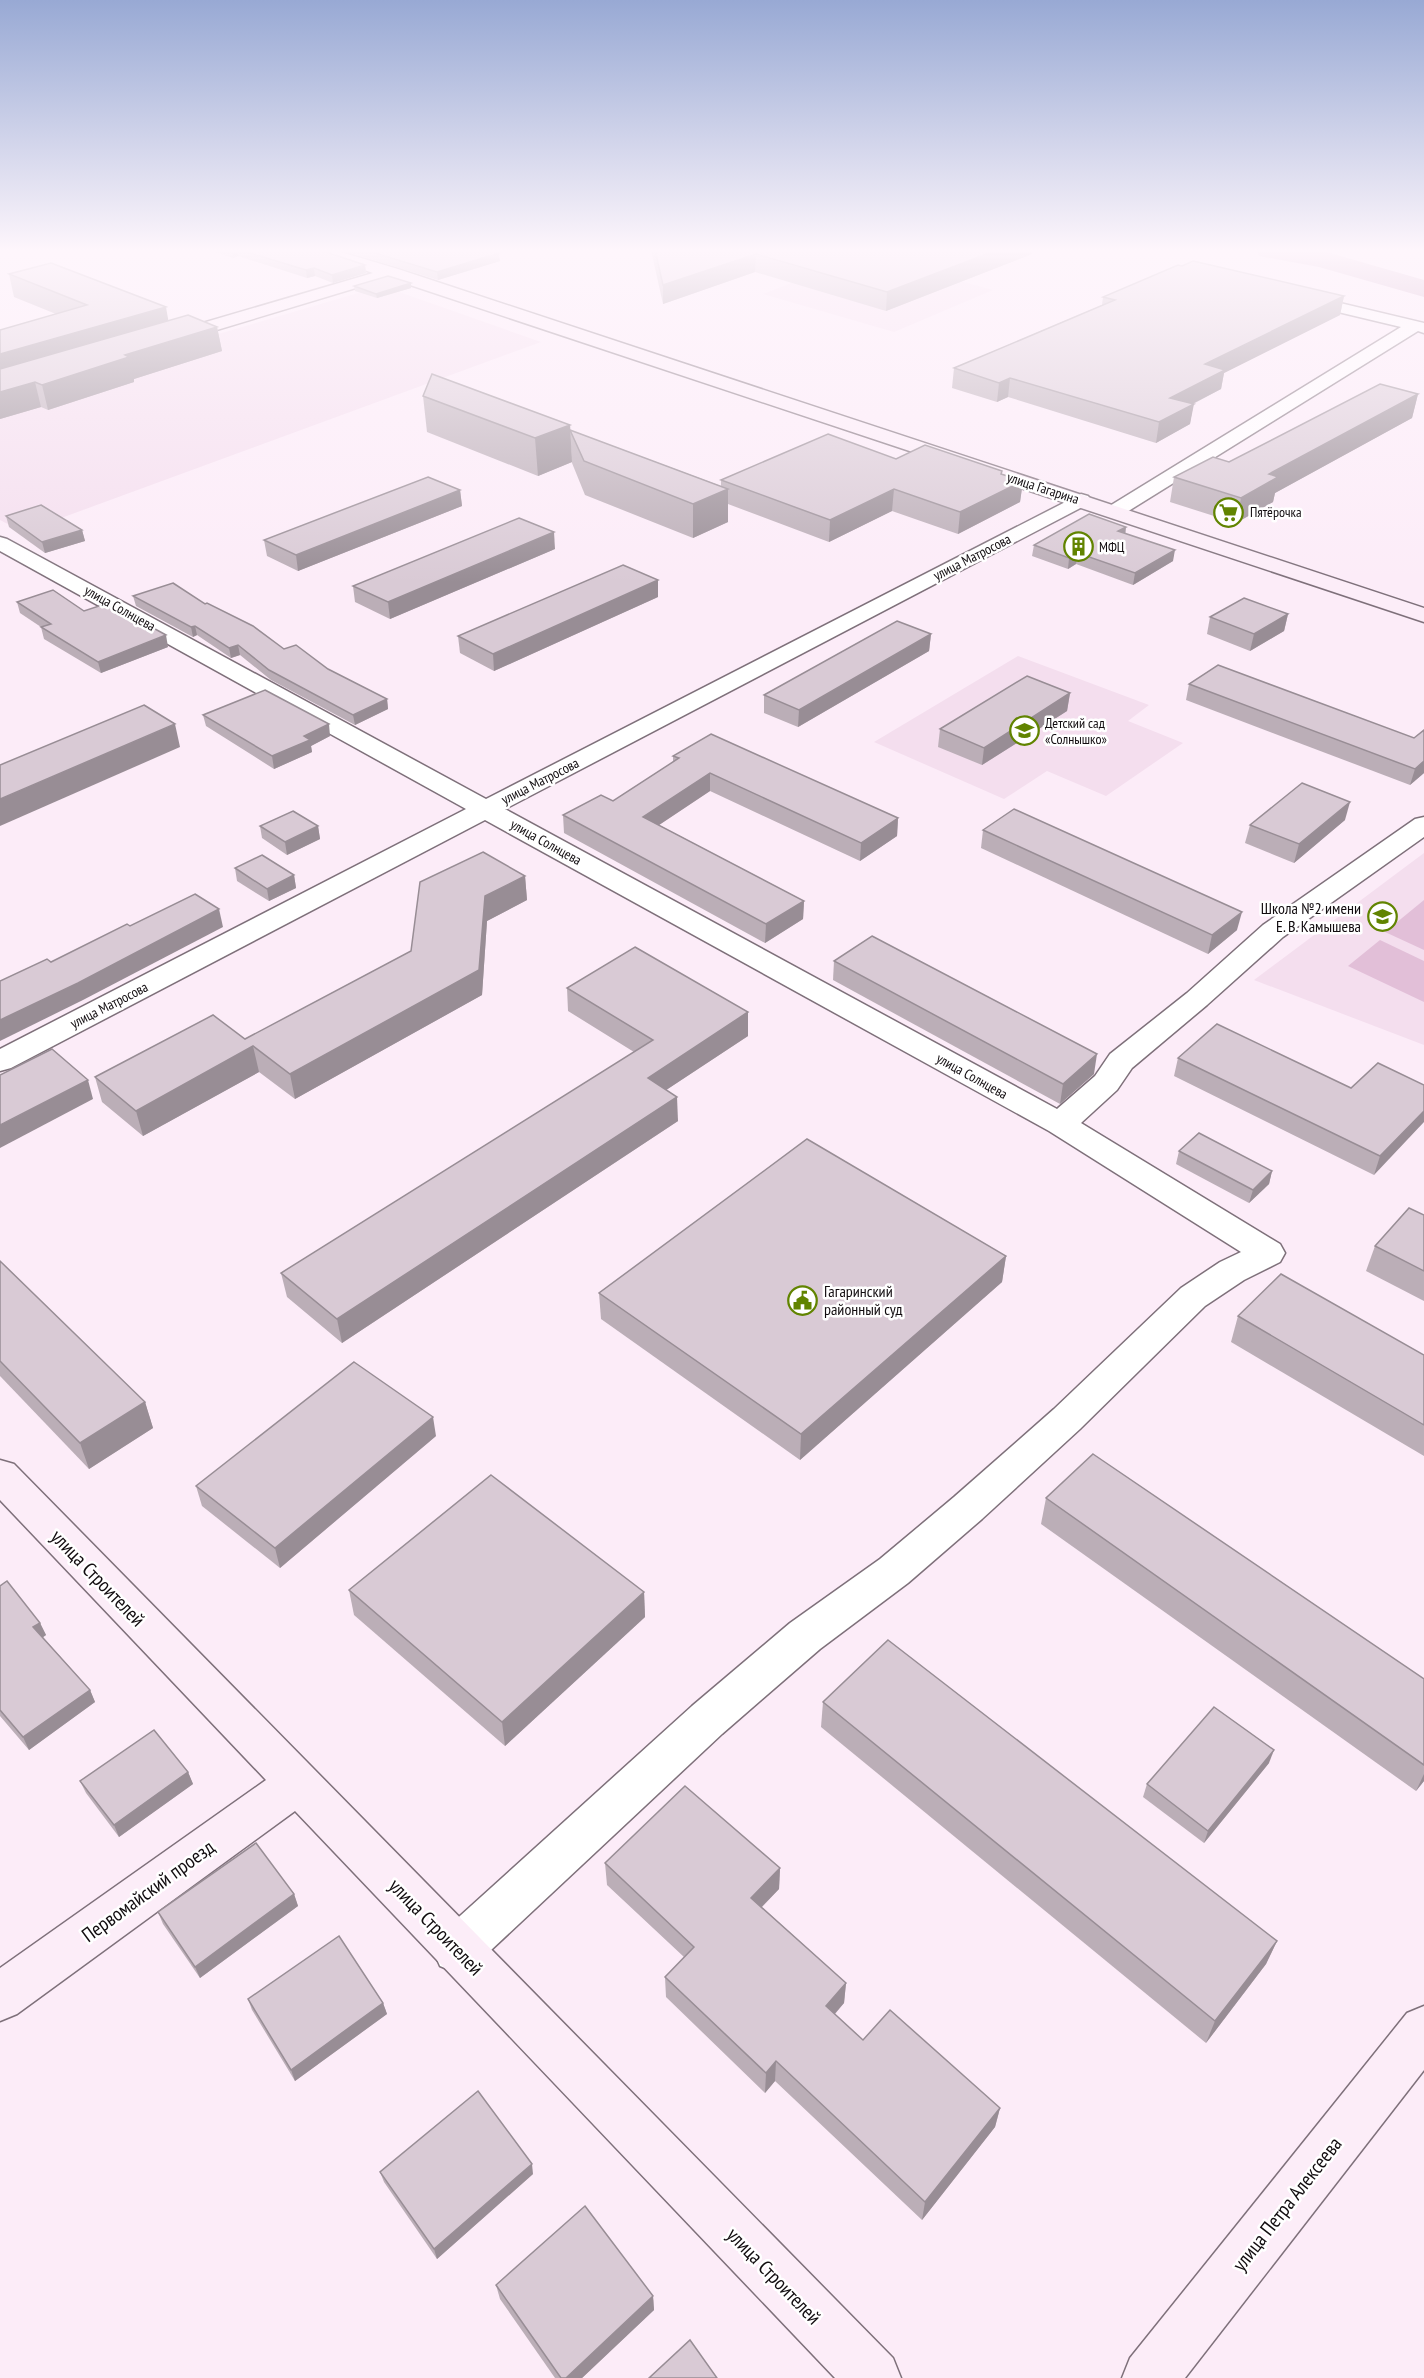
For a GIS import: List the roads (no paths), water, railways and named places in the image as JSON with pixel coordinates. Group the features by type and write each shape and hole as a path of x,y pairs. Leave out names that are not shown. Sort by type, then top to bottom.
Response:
{"main road":[{"name":"улица Гагарина","path":"661,361 1424,615"},
{"name":"улица Строителей","path":"0,1475 873,2378"},
{"name":"Первомайский проезд","path":"0,1997 297,1784"},
{"name":"улица Петра Алексеева","path":"1150,2378 1424,2030"}],"street":[{"path":"1115,511 1363,361"},
{"name":"улица Матросова","path":"0,1061 1081,500"},
{"name":"улица Солнцева","path":"1,544 1060,1124 1268,1253 1232,1271 1193,1296 1067,1419 968,1508 894,1571 805,1636 707,1720 457,1950"},
{"path":"1060,1124 1106,1083 1121,1061 1197,999 1273,931 1424,825"}],"place":[{"name":"Пятёрочка","path":"1229,512"},
{"name":"МФЦ","path":"1078,547"},
{"name":"Детский сад «Солнышко»","path":"1024,731"},
{"name":"Школа №2 имени Е. В. Камышева","path":"1382,917"},
{"name":"Гагаринский районный суд","path":"803,1300"}]}
